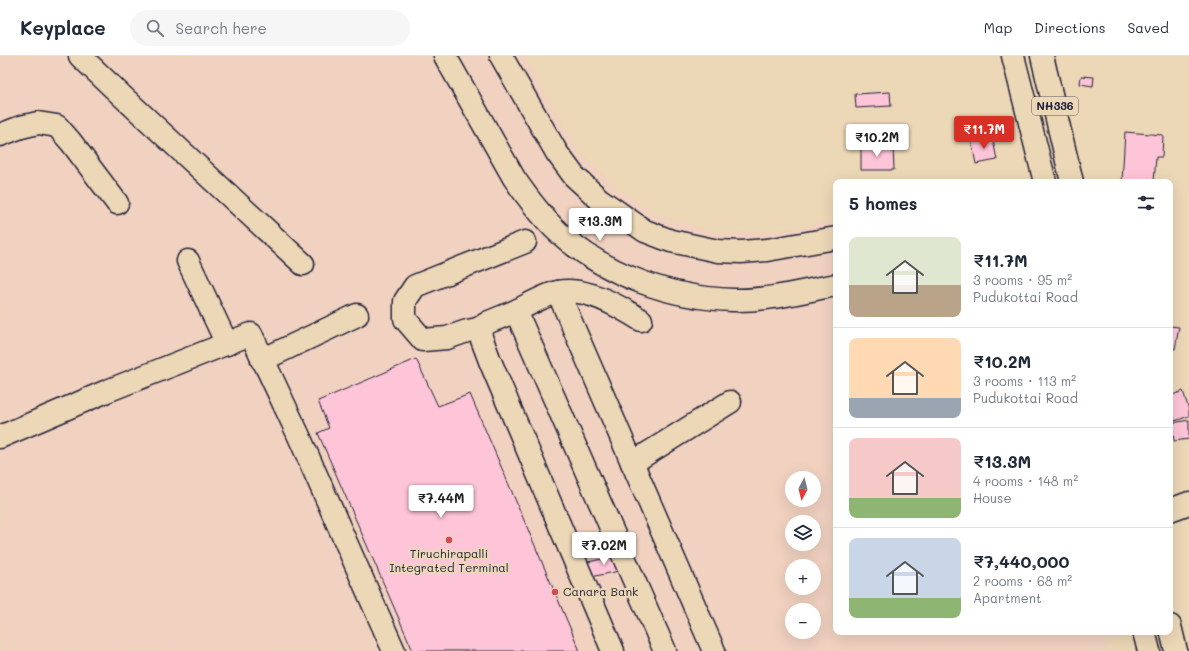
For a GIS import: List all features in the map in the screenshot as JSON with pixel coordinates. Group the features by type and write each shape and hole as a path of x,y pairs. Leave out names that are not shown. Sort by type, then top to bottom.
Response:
{"main road":[{"path":"80,56 303,264"},
{"path":"445,56 526,197 558,232 599,262 661,289 710,298 735,300 763,298 833,286"},
{"path":"500,56 557,153 574,176 599,199 645,232 671,241 696,247 733,252 767,250 833,239"},
{"name":"NH336","path":"1013,56 1044,179"},
{"name":"NH336","path":"1042,56 1071,179"},
{"path":"0,135 21,127 38,123 56,126 71,142 117,203"},
{"path":"525,242 415,286 405,301 405,319 423,340 447,338 467,330 478,329 489,322 558,292 574,292 600,298 623,308 640,320"},
{"path":"188,261 226,344"},
{"path":"558,292 714,651"},
{"path":"516,310 665,651"},
{"path":"262,360 357,315"},
{"path":"478,329 490,362 613,651"},
{"path":"0,437 107,391 251,334 298,434 394,651"},
{"path":"632,463 730,402"},
{"path":"1173,509 1189,503"},
{"path":"1145,635 1149,651"},
{"path":"1172,635 1176,651"}],"shaded area":[{"path":"0,56 524,56 578,151 616,187 656,215 720,234 773,232 833,222 833,635 1104,635 1107,651 0,651"}],"building":[{"path":"1081,76 1094,77 1093,86 1080,84"},
{"path":"890,92 891,106 856,108 855,94"},
{"path":"1125,132 1163,135 1162,157 1156,157 1154,179 1122,179"},
{"path":"992,135 997,160 976,164 971,139"},
{"path":"861,146 893,146 894,170 861,170"},
{"path":"1173,326 1179,327 1175,349 1173,349"},
{"name":"Tiruchirapalli Integrated Terminal","path":"416,359 438,406 470,394 580,651 413,651 318,433 329,428 318,401"},
{"path":"1183,391 1189,410 1189,416 1175,421 1173,415 1173,395"},
{"path":"1189,420 1189,439 1174,441 1173,423"},
{"path":"616,556 619,571 591,577 588,562"}],"place":[{"name":"Tiruchirapalli Integrated Terminal","path":"449,540"},
{"name":"Canara Bank","path":"555,592"}]}
